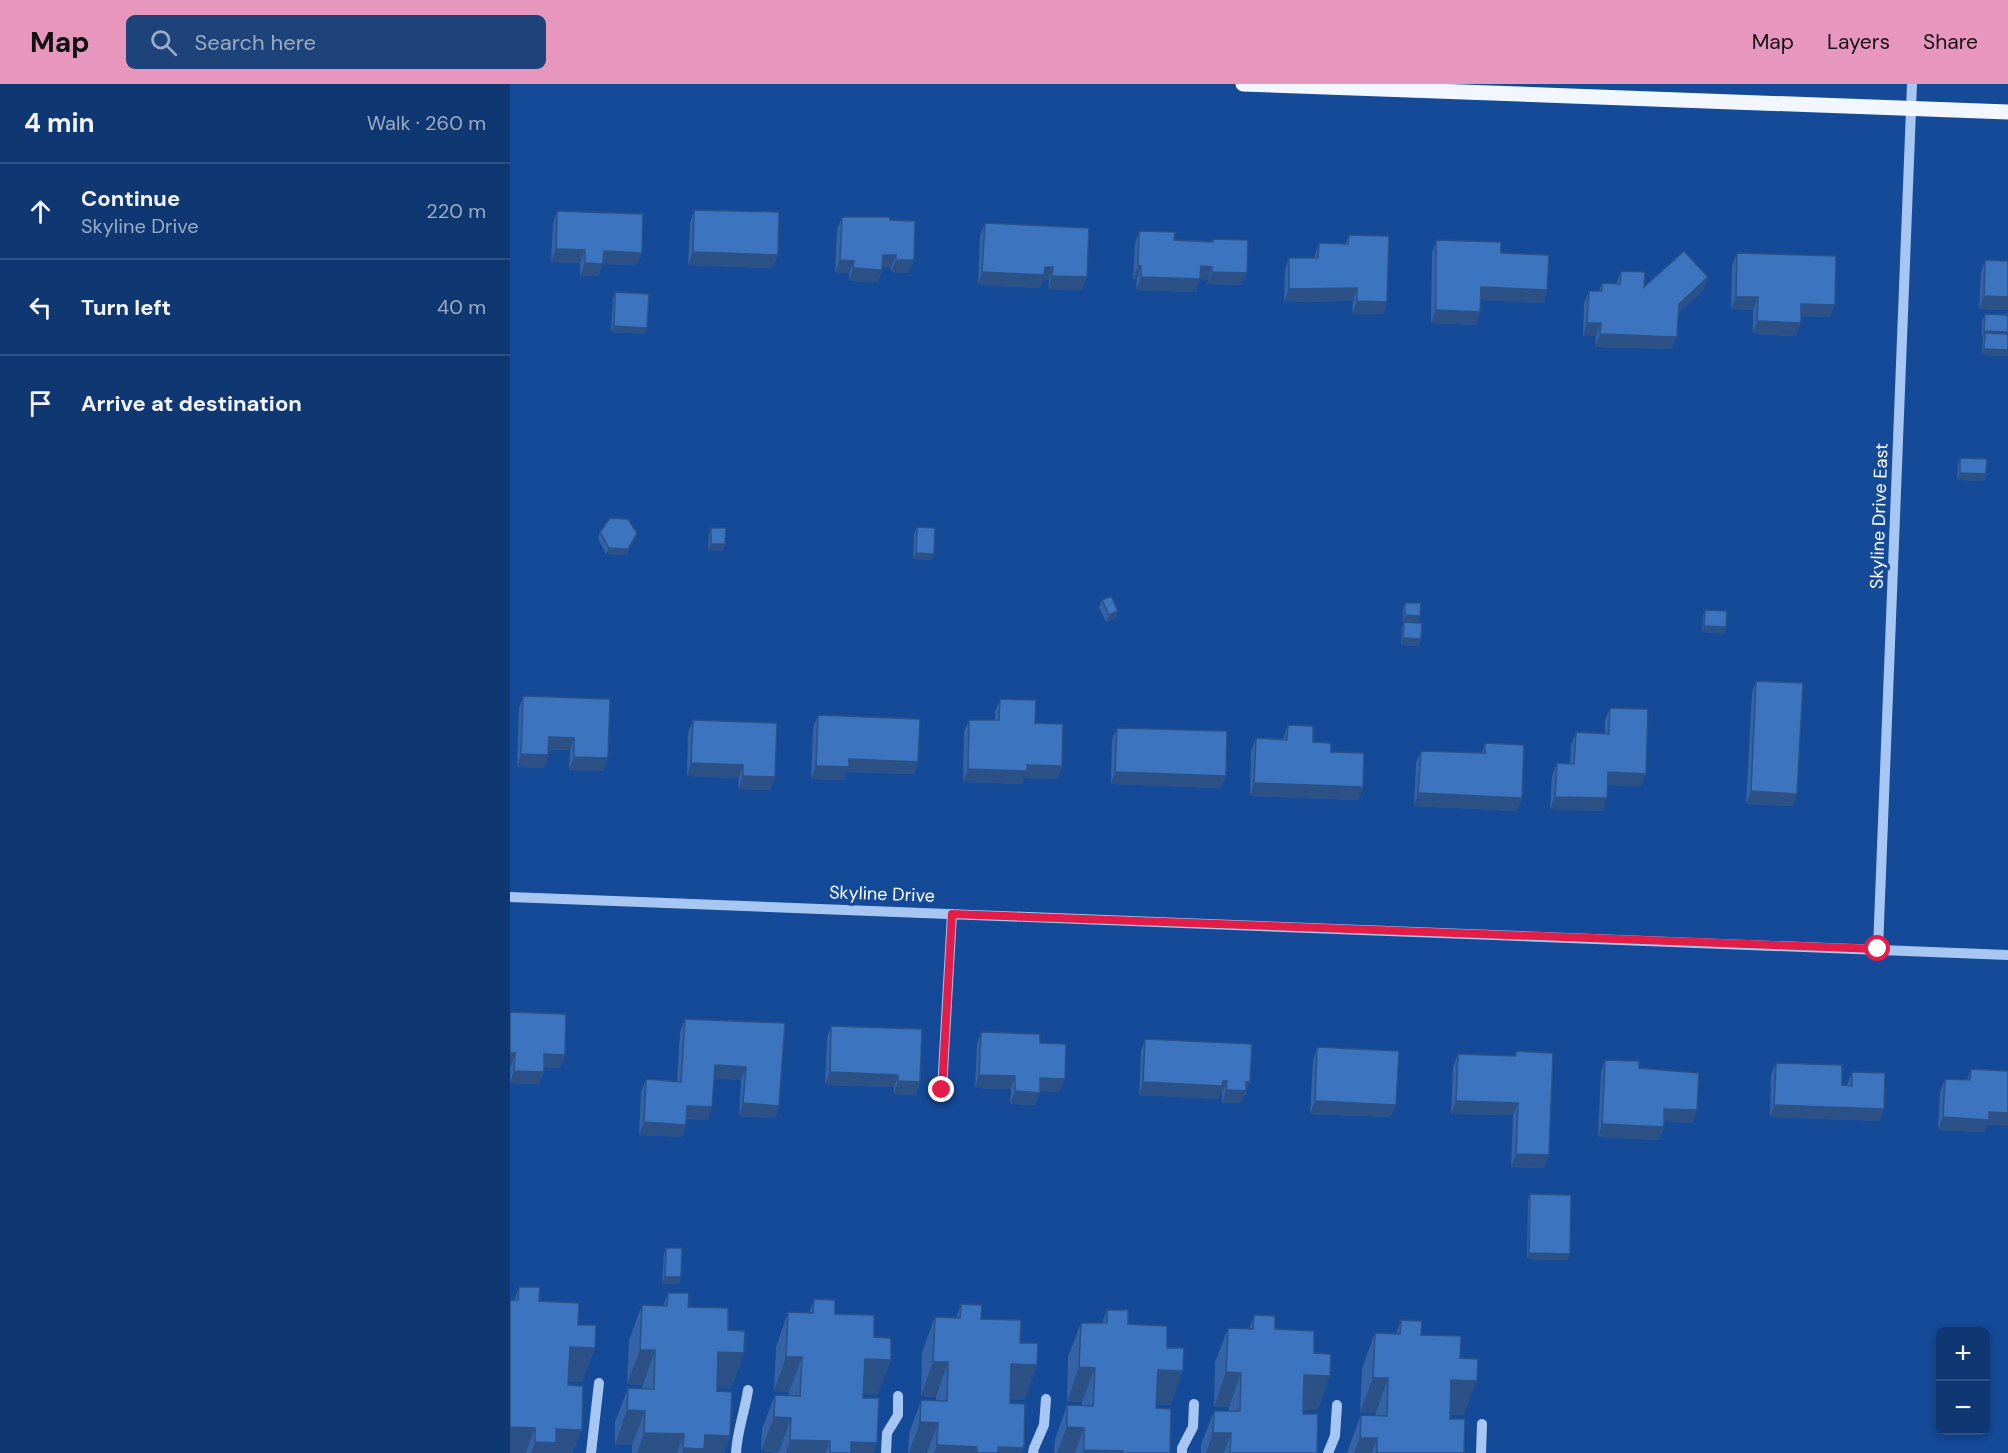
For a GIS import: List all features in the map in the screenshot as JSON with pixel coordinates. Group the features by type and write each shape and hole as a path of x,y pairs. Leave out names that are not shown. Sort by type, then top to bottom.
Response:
{"main road":[{"path":"1243,84 1441,88 2008,112"}],"street":[{"name":"Skyline Drive East","path":"1878,949 1912,84"},
{"name":"Skyline Drive","path":"510,897 2008,955"},
{"path":"942,1090 952,914"},
{"path":"591,1453 599,1383"},
{"path":"736,1453 737,1436 748,1390"},
{"path":"886,1453 887,1433 898,1414 898,1396"},
{"path":"1033,1453 1044,1425 1046,1399"},
{"path":"1182,1453 1193,1427 1194,1404"},
{"path":"1328,1453 1335,1436 1337,1405"},
{"path":"1481,1453 1482,1424"}],"building":[{"path":"694,210 779,212 778,255 693,252"},
{"path":"557,211 643,214 642,253 604,251 603,264 585,263 585,250 556,249"},
{"path":"842,217 890,217 890,220 915,221 914,260 896,260 896,255 883,255 882,270 853,268 854,261 840,260"},
{"path":"985,223 1089,228 1087,277 1052,276 1053,267 1045,267 1044,275 982,272"},
{"path":"1139,231 1175,232 1174,240 1213,242 1213,239 1248,240 1247,273 1212,272 1212,267 1201,266 1200,279 1141,277 1141,266 1138,266"},
{"path":"1349,235 1389,236 1387,302 1357,301 1357,288 1289,289 1289,258 1318,258 1319,243 1348,244"},
{"path":"1436,240 1501,242 1501,253 1549,255 1547,290 1481,287 1480,312 1436,310"},
{"path":"1684,251 1708,277 1679,304 1677,337 1600,334 1601,323 1587,323 1589,291 1602,291 1602,283 1620,284 1621,271 1645,272 1644,287"},
{"path":"1737,253 1836,256 1835,305 1801,304 1801,323 1757,321 1758,297 1736,297"},
{"path":"1985,260 2008,261 2008,297 1984,296"},
{"path":"615,292 649,294 647,328 614,326"},
{"path":"1985,314 2008,315 2008,332 1984,331"},
{"path":"1985,333 2008,334 2008,350 1984,349"},
{"path":"1960,458 1987,459 1986,474 1960,473"},
{"path":"610,518 628,519 637,533 628,549 609,548 600,532"},
{"path":"917,527 935,528 934,554 916,553"},
{"path":"711,528 726,528 725,544 711,544"},
{"path":"1111,596 1118,611 1109,615 1102,600"},
{"path":"1405,603 1421,603 1420,616 1405,615"},
{"path":"1705,610 1727,611 1726,627 1704,626"},
{"path":"1404,622 1422,623 1421,639 1403,638"},
{"path":"1756,681 1803,683 1797,794 1751,791"},
{"path":"523,696 610,699 608,758 574,757 574,738 549,737 548,755 521,754"},
{"path":"1000,699 1036,700 1035,723 1063,724 1062,766 1027,765 1027,771 968,769 969,720 999,720"},
{"path":"1610,708 1648,709 1646,774 1608,772 1607,798 1555,797 1557,763 1574,764 1576,732 1609,734"},
{"path":"818,715 920,719 918,762 849,759 849,767 816,766"},
{"path":"693,720 777,723 775,777 743,776 743,765 691,763"},
{"path":"1288,725 1313,726 1313,742 1331,743 1331,752 1364,753 1363,787 1254,783 1256,738 1287,740"},
{"path":"1117,728 1227,731 1226,776 1115,772"},
{"path":"1485,743 1524,745 1522,798 1418,793 1421,751 1485,753"},
{"path":"510,1012 566,1014 565,1055 544,1054 544,1072 514,1071 515,1053 510,1053"},
{"path":"685,1019 785,1023 779,1106 743,1103 746,1067 715,1065 712,1107 687,1106 686,1125 644,1122 646,1079 681,1082"},
{"path":"831,1026 922,1029 920,1082 898,1081 898,1075 830,1072"},
{"path":"981,1032 1040,1034 1040,1043 1066,1044 1065,1079 1040,1078 1040,1093 1015,1091 1015,1076 979,1075"},
{"path":"1145,1039 1252,1044 1250,1082 1246,1082 1246,1091 1226,1090 1227,1081 1223,1081 1222,1086 1143,1082"},
{"path":"1317,1047 1399,1051 1396,1105 1315,1101"},
{"path":"1516,1051 1553,1053 1549,1155 1516,1154 1518,1103 1456,1101 1458,1054 1516,1056"},
{"path":"1605,1060 1639,1061 1639,1068 1699,1073 1697,1110 1664,1109 1664,1127 1602,1124"},
{"path":"1776,1063 1842,1065 1842,1085 1852,1086 1852,1072 1885,1073 1884,1109 1774,1105"},
{"path":"1971,1069 2008,1071 2008,1113 1989,1112 1989,1120 1943,1117 1945,1079 1970,1080"},
{"path":"1530,1194 1571,1195 1570,1254 1529,1253"},
{"path":"666,1248 682,1248 681,1277 665,1277"},
{"path":"519,1287 540,1287 539,1301 579,1303 578,1325 596,1325 595,1348 570,1347 568,1385 583,1386 582,1430 556,1429 556,1443 535,1442 535,1428 510,1427 510,1300 518,1300"},
{"path":"668,1293 689,1293 688,1307 728,1308 728,1330 745,1331 744,1353 718,1352 717,1391 732,1392 730,1436 705,1435 704,1449 683,1448 684,1434 644,1433 645,1411 627,1410 628,1388 654,1389 655,1350 640,1350 642,1305 667,1306"},
{"path":"814,1299 835,1300 835,1314 874,1315 874,1337 891,1338 891,1360 865,1359 863,1398 879,1398 877,1443 851,1442 851,1453 830,1453 830,1441 790,1440 791,1418 774,1417 775,1395 800,1396 802,1357 786,1357 788,1312 813,1313"},
{"path":"961,1304 982,1305 981,1319 1021,1320 1020,1343 1038,1343 1037,1365 1011,1364 1010,1403 1025,1404 1024,1448 998,1447 998,1453 977,1453 977,1447 937,1445 938,1423 920,1422 921,1400 947,1401 948,1362 933,1362 935,1317 960,1318"},
{"path":"1107,1310 1128,1310 1128,1324 1167,1326 1167,1348 1184,1348 1183,1371 1158,1370 1156,1408 1171,1409 1170,1453 1084,1450 1084,1428 1067,1427 1067,1405 1093,1406 1095,1368 1079,1367 1081,1323 1107,1323"},
{"path":"1254,1315 1275,1316 1275,1329 1314,1331 1314,1353 1331,1354 1330,1376 1304,1375 1303,1414 1318,1414 1317,1453 1230,1453 1231,1433 1213,1433 1214,1411 1240,1411 1241,1373 1226,1372 1228,1328 1253,1329"},
{"path":"1401,1320 1422,1321 1421,1335 1461,1336 1460,1358 1478,1359 1477,1381 1451,1380 1450,1419 1465,1419 1464,1453 1377,1453 1377,1438 1360,1438 1361,1415 1387,1416 1388,1378 1373,1378 1375,1333 1400,1334"}],"route":[{"path":"942,1090 952,914 1878,949"}]}
